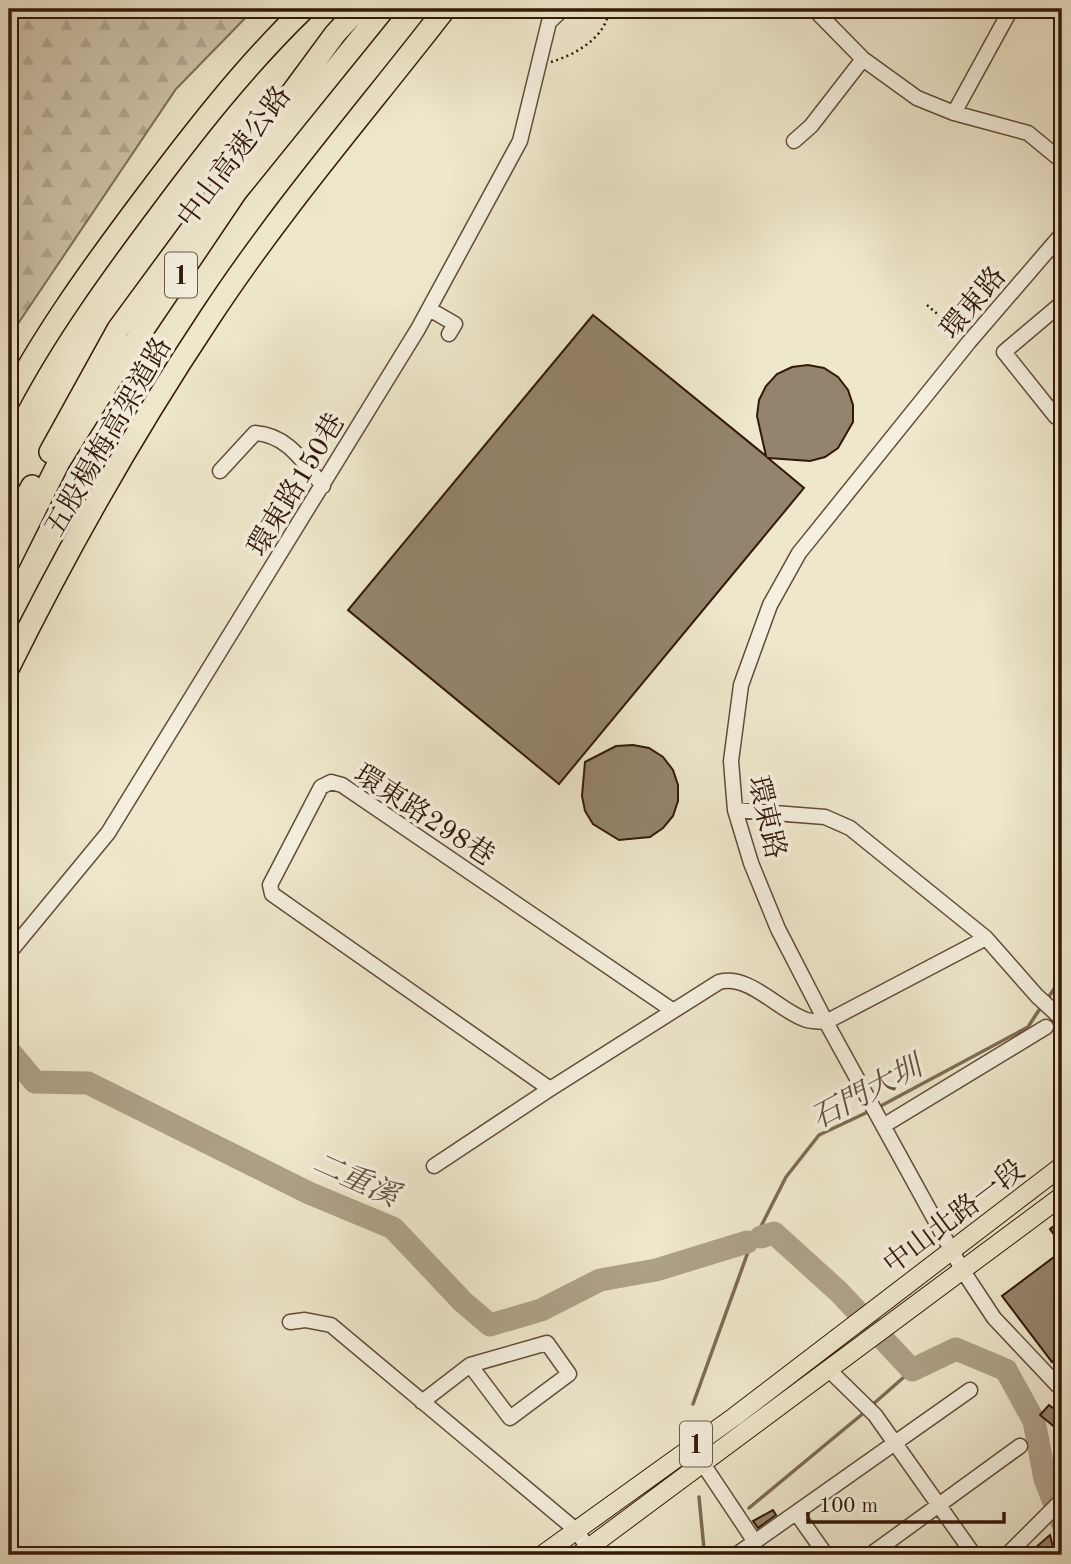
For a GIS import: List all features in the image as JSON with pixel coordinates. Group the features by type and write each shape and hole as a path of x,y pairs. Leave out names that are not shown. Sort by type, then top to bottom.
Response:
{"highway":[{"name":"中山高速公路","path":"9,528 118,328 335,34 358,9"},
{"name":"中山高速公路","path":"9,562 59,462 124,358 236,192 384,9"},
{"name":"五股楊梅高架道路","path":"9,667 109,483 210,317 279,220 445,9"},
{"path":"9,401 27,367 127,221 193,133 300,13"}],"main road":[{"name":"中山北路一段","path":"576,1530 734,1417 1062,1166"},
{"name":"中山北路一段","path":"830,1371 1062,1196"},
{"name":"1","path":"583,1552 830,1371"},
{"name":"1","path":"542,1555 576,1530"}],"street":[{"name":"環東路150巷","path":"9,953 108,833 429,309 520,141 549,22 563,9"},
{"path":"814,9 863,59 917,98 954,113 1028,133 1062,161"},
{"path":"954,113 1011,9"},
{"path":"794,141 811,126 863,59"},
{"name":"環東路","path":"1062,234 969,342 799,553 770,605 741,685 731,761 735,810 751,863 778,929 826,1022 963,1271 995,1318 1062,1390"},
{"path":"1062,303 1004,352 1056,417 1062,412"},
{"path":"429,309 455,324 449,334"},
{"path":"219,471 255,433 270,434 285,441 323,486"},
{"name":"環東路298巷","path":"550,1088 272,894 270,885 321,788 331,782 342,785 672,1010"},
{"path":"735,810 825,817 850,828 986,938 1058,1016"},
{"path":"434,1166 550,1088 719,982 729,979 805,1020 826,1022 986,938"},
{"path":"881,1122 1046,1027"},
{"path":"290,1322 305,1320 331,1325 576,1530 583,1552"},
{"path":"422,1402 470,1365 547,1343 569,1374 510,1418 470,1365"},
{"path":"830,1371 870,1409 974,1555"},
{"path":"736,1555 970,1390"},
{"path":"870,1555 1020,1446"},
{"path":"703,1464 755,1542"},
{"path":"1007,1555 1062,1500"},
{"path":"797,1514 826,1555"}],"path":[{"path":"540,67 575,56 596,34 608,17 609,9"},
{"path":"928,304 969,342"}],"green space":[{"path":"9,9 254,9 176,89 9,337"}],"building":[{"path":"593,315 766,456 757,416 759,400 766,386 777,374 792,367 808,365 824,368 838,377 848,390 853,405 853,422 838,448 825,457 810,461 768,458 804,488 559,784 348,610"},
{"path":"616,746 649,748 663,757 673,770 678,785 678,801 673,816 663,828 650,837 619,840 593,824 585,811 582,796 585,762"},
{"path":"1062,1220 1062,1246 1050,1229"},
{"path":"1062,1251 1062,1354 1052,1362 1002,1296"},
{"path":"1049,1405 1062,1415 1062,1422 1057,1429 1040,1415"},
{"path":"773,1510 776,1515 758,1528 753,1521"},
{"path":"1050,1535 1055,1555 1027,1555"}],"waterway":[{"name":"石門大圳","path":"1046,1001 1062,977"},
{"name":"石門大圳","path":"877,1108 1028,1027 1041,1007"},
{"name":"二重溪","path":"9,1051 35,1082 88,1083 309,1193 393,1228 463,1302 490,1325 541,1310 600,1280 656,1270 747,1242"},
{"name":"石門大圳","path":"693,1404 748,1252 786,1177 819,1135 870,1111"},
{"name":"二重溪","path":"761,1237 774,1233 839,1292 912,1370 956,1349 1006,1370 1034,1421 1045,1479 1062,1522"},
{"path":"871,1406 912,1370"},
{"path":"749,1508 866,1411"},
{"name":"石門大圳","path":"698,1555 704,1549 699,1497"}]}
